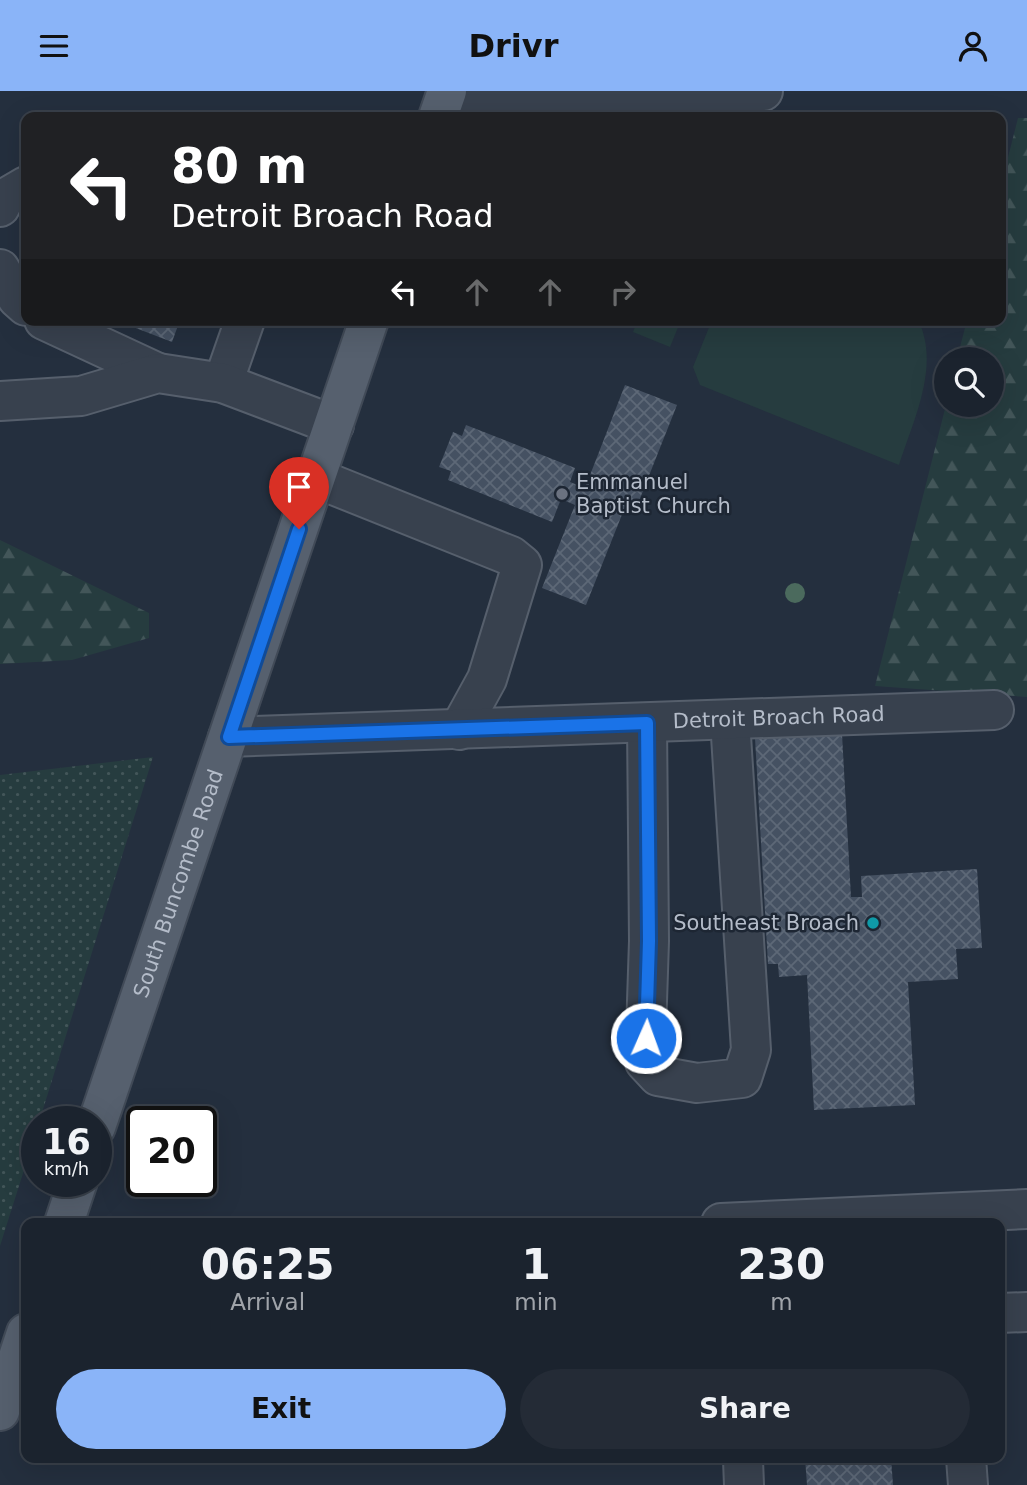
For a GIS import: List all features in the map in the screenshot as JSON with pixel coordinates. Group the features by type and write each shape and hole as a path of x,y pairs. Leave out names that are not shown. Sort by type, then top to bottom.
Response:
{"main road":[{"name":"South Buncombe Road","path":"103,1106 367,326"},
{"path":"66,1218 73,1197"},
{"path":"0,1411 21,1348"}],"street":[{"path":"443,102 563,103 763,91"},
{"path":"0,207 4,199 21,189"},
{"path":"0,269 21,302"},
{"path":"57,326 158,373 223,383 334,425"},
{"path":"223,383 243,326"},
{"path":"0,401 81,396 158,373"},
{"path":"316,478 512,556 522,565 487,679 459,730"},
{"name":"Detroit Broach Road","path":"229,737 994,710"},
{"path":"647,723 649,941 645,1062 658,1076 697,1083 742,1078 751,1050 730,720"},
{"path":"830,1218 1027,1209"},
{"path":"1005,1313 1027,1312"},
{"path":"966,1463 968,1485"}],"green space":[{"path":"1018,118 1027,118 1027,697 875,686 943,417 1004,417 1004,347 960,347 965,326 1006,326 1006,165"},
{"path":"636,326 679,326 670,347 633,332"},
{"path":"710,326 920,326 927,355 922,393 899,465 700,385 693,367"},
{"path":"0,540 149,613 149,638 72,660 0,664"},
{"path":"153,757 44,1106 21,1106 21,1180 0,1246 0,775"}],"building":[{"path":"131,326 178,326 172,342"},
{"name":"Emmanuel Baptist Church","path":"625,385 677,405 635,511 625,507 586,605 542,588 575,505 561,499 552,522 448,480 451,471 439,467 453,432 462,436 466,425 575,468 570,482 585,488"},
{"name":"Southeast Broach","path":"842,734 851,897 862,897 861,876 977,869 982,948 956,949 958,979 908,982 915,1105 814,1110 807,975 779,977 778,964 768,964 755,738"},
{"path":"805,1463 891,1463 893,1485 807,1485"}],"place":[{"name":"Emmanuel Baptist Church","path":"562,494"},
{"name":"Southeast Broach","path":"873,923"}],"route":[{"path":"299,529 229,737 647,723 649,941 646,1038"}]}
